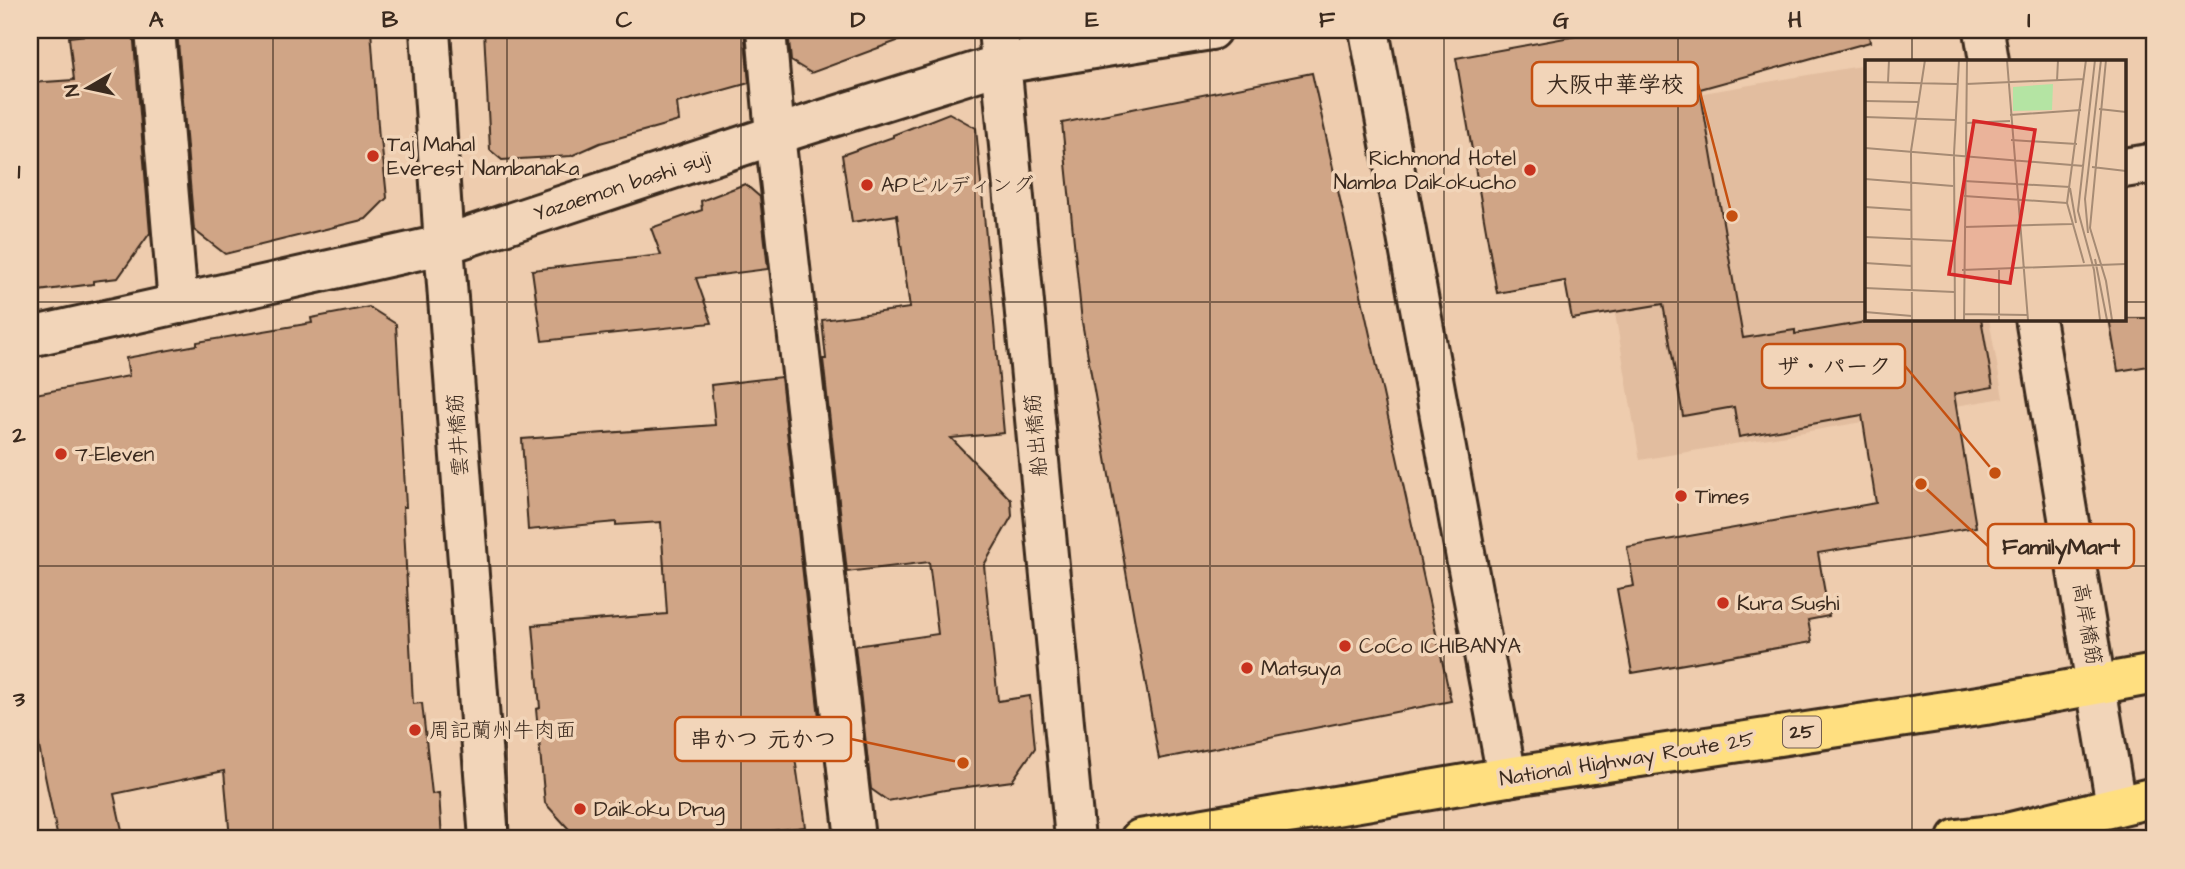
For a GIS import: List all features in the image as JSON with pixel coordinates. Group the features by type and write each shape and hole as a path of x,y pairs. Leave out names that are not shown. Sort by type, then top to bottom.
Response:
{"highway":[{"name":"National Highway Route 25","path":"1140,839 1507,776 1985,705 2155,674"},
{"path":"1957,839 2007,833 2155,797"}],"street":[{"path":"155,30 178,304"},
{"name":"雲井橋筋","path":"430,30 489,839"},
{"path":"766,30 775,135 855,839"},
{"name":"Yazaemon bashi suji","path":"30,337 444,245 775,135 999,47 1211,30"},
{"path":"1369,30 1507,776"},
{"path":"1984,30 1989,60"},
{"name":"船出橋筋","path":"999,47 1075,839"},
{"path":"2126,168 2155,163"},
{"name":"高岸橋筋","path":"2035,320 2116,806"}],"shaded area":[{"path":"1865,65 1865,320 1989,320 2003,398 1640,460 1581,114"}],"building":[{"path":"133,30 150,233 118,278 30,292 30,83 74,80 69,37"},
{"path":"177,30 371,30 379,139 387,198 366,219 225,254 194,230"},
{"path":"484,30 744,30 749,83 677,103 679,121 600,143 571,156 502,160 490,150"},
{"path":"788,30 916,30 916,34 811,73 791,61"},
{"path":"1574,30 1868,30 1870,42 1700,89 1743,338 1795,330 1795,334 1877,320 1981,320 1993,387 1954,394 1976,527 1818,553 1829,616 1808,620 1812,642 1632,673 1617,589 1634,586 1627,547 1876,503 1862,415 1739,437 1734,407 1683,416 1663,304 1572,319 1565,281 1497,293 1456,58 1576,36"},
{"path":"1312,73 1451,701 1159,759 1082,322 1062,123"},
{"path":"949,113 976,128 1004,433 951,438 1011,500 1012,516 984,565 998,701 1030,696 1035,748 1012,781 888,801 871,789 855,646 938,634 929,562 847,572 823,359 826,359 822,320 910,308 897,215 852,222 842,155"},
{"path":"745,184 760,197 768,269 696,278 712,323 542,341 532,270 661,255 651,228 702,210 701,201"},
{"path":"369,307 396,324 413,704 422,703 432,794 439,793 442,839 230,839 224,771 114,794 124,839 58,839 30,703 30,395 129,376 126,358 197,345 197,342 312,323 311,318"},
{"path":"2155,318 2155,365 2118,371 2109,320"},
{"path":"781,377 823,753 791,730 805,827 704,839 578,839 545,803 536,709 540,708 533,625 667,614 661,522 616,525 616,522 528,530 522,439 715,425 711,385"}],"place":[{"name":"Taj Mahal Everest Nambanaka","path":"373,156"},
{"name":"Richmond Hotel Namba Daikokucho","path":"1530,170"},
{"name":"APビルディング","path":"867,185"},
{"name":"大阪中華学校","path":"1732,216"},
{"name":"7-Eleven","path":"61,454"},
{"name":"ザ・パーク","path":"1995,473"},
{"name":"FamilyMart","path":"1921,484"},
{"name":"Times","path":"1681,496"},
{"name":"Kura Sushi","path":"1723,603"},
{"name":"CoCo ICHIBANYA","path":"1345,646"},
{"name":"Matsuya","path":"1247,668"},
{"name":"周記蘭州牛肉面","path":"415,730"},
{"name":"串かつ 元かつ","path":"963,763"},
{"name":"Daikoku Drug","path":"580,809"}]}
